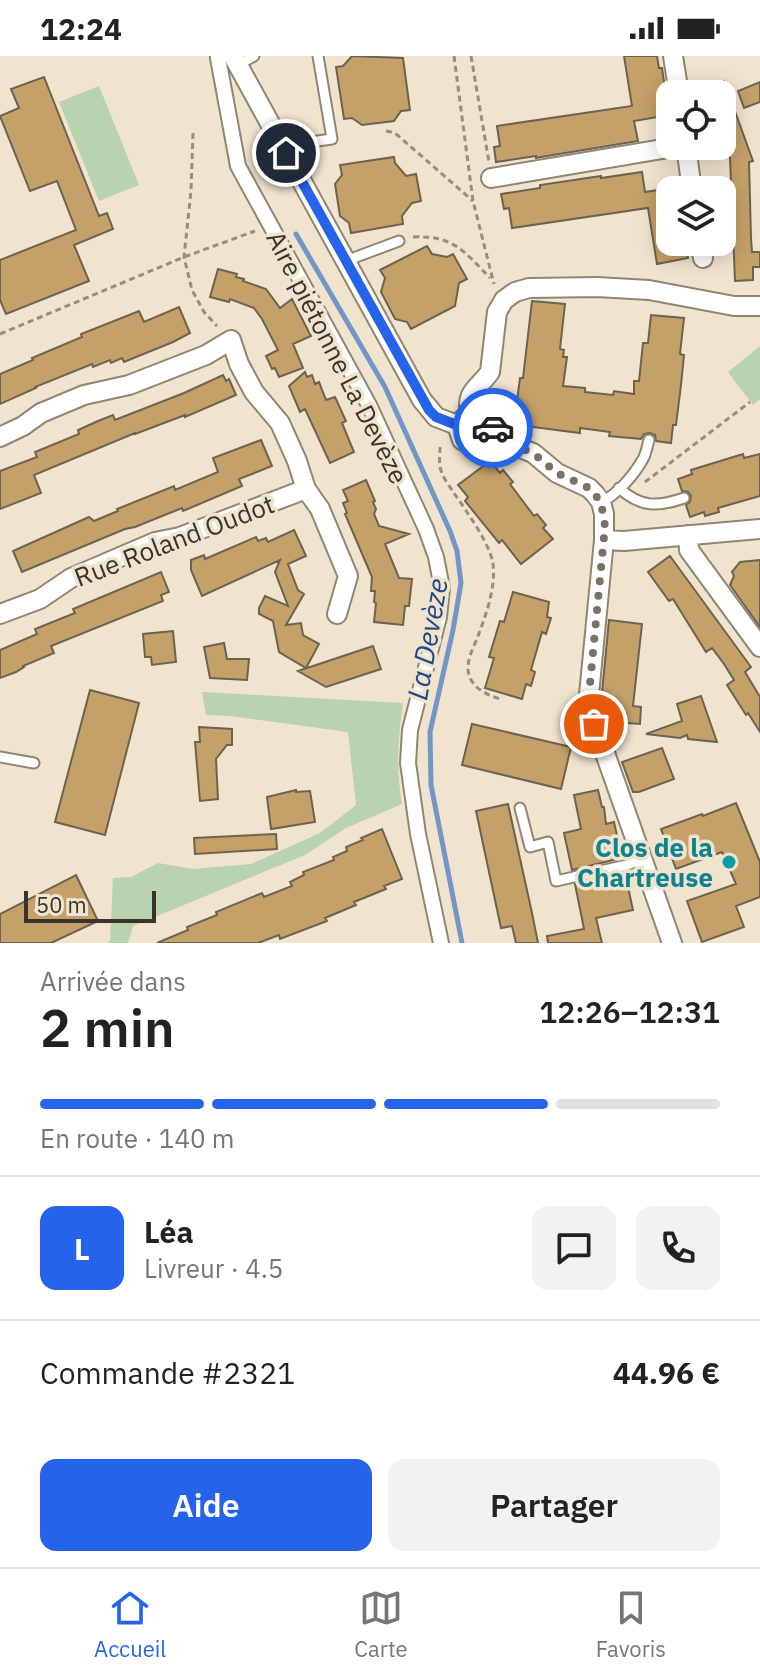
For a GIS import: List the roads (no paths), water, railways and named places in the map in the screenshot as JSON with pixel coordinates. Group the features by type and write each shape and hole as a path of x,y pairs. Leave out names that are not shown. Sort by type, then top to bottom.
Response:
{"street":[{"name":"Aire piétonne La Devèze","path":"221,56 218,58 238,166 369,405 436,557 442,588 439,617 410,730 408,763 418,834 441,943"},
{"path":"673,56 677,80"},
{"path":"242,59 286,153 429,410 436,417 464,420 481,416 489,421 495,438"},
{"path":"491,178 656,150"},
{"path":"495,438 487,444 471,446 462,440 464,420 475,387 490,372 497,312 504,300 515,292 529,288 597,287 649,290 734,306 760,306"},
{"path":"0,437 41,413 84,395 129,385 206,355 231,340 254,392 280,423 306,489 320,509 348,576 337,614"},
{"path":"495,438 533,453 557,473 589,488 601,502 604,540 588,705 672,943"},
{"name":"Rue Roland Oudot","path":"0,614 40,599 71,578 155,542 180,537 306,489"},
{"path":"604,540 624,541 760,529"},
{"path":"688,535 689,550 760,647"}],"lane":[{"path":"286,153 303,143 332,139 318,56"},
{"path":"347,262 399,241"},
{"path":"601,502 609,499 644,457 649,440"},
{"path":"619,488 638,502 653,505 684,498"},
{"path":"0,757 34,763"},
{"path":"520,808 530,847 548,842 556,881 642,859"}],"waterway":[{"name":"La Devèze","path":"296,234 385,387 457,551 461,583 430,732 431,785 462,943"}],"place":[{"name":"Clos de la Chartreuse","path":"729,862"}]}
